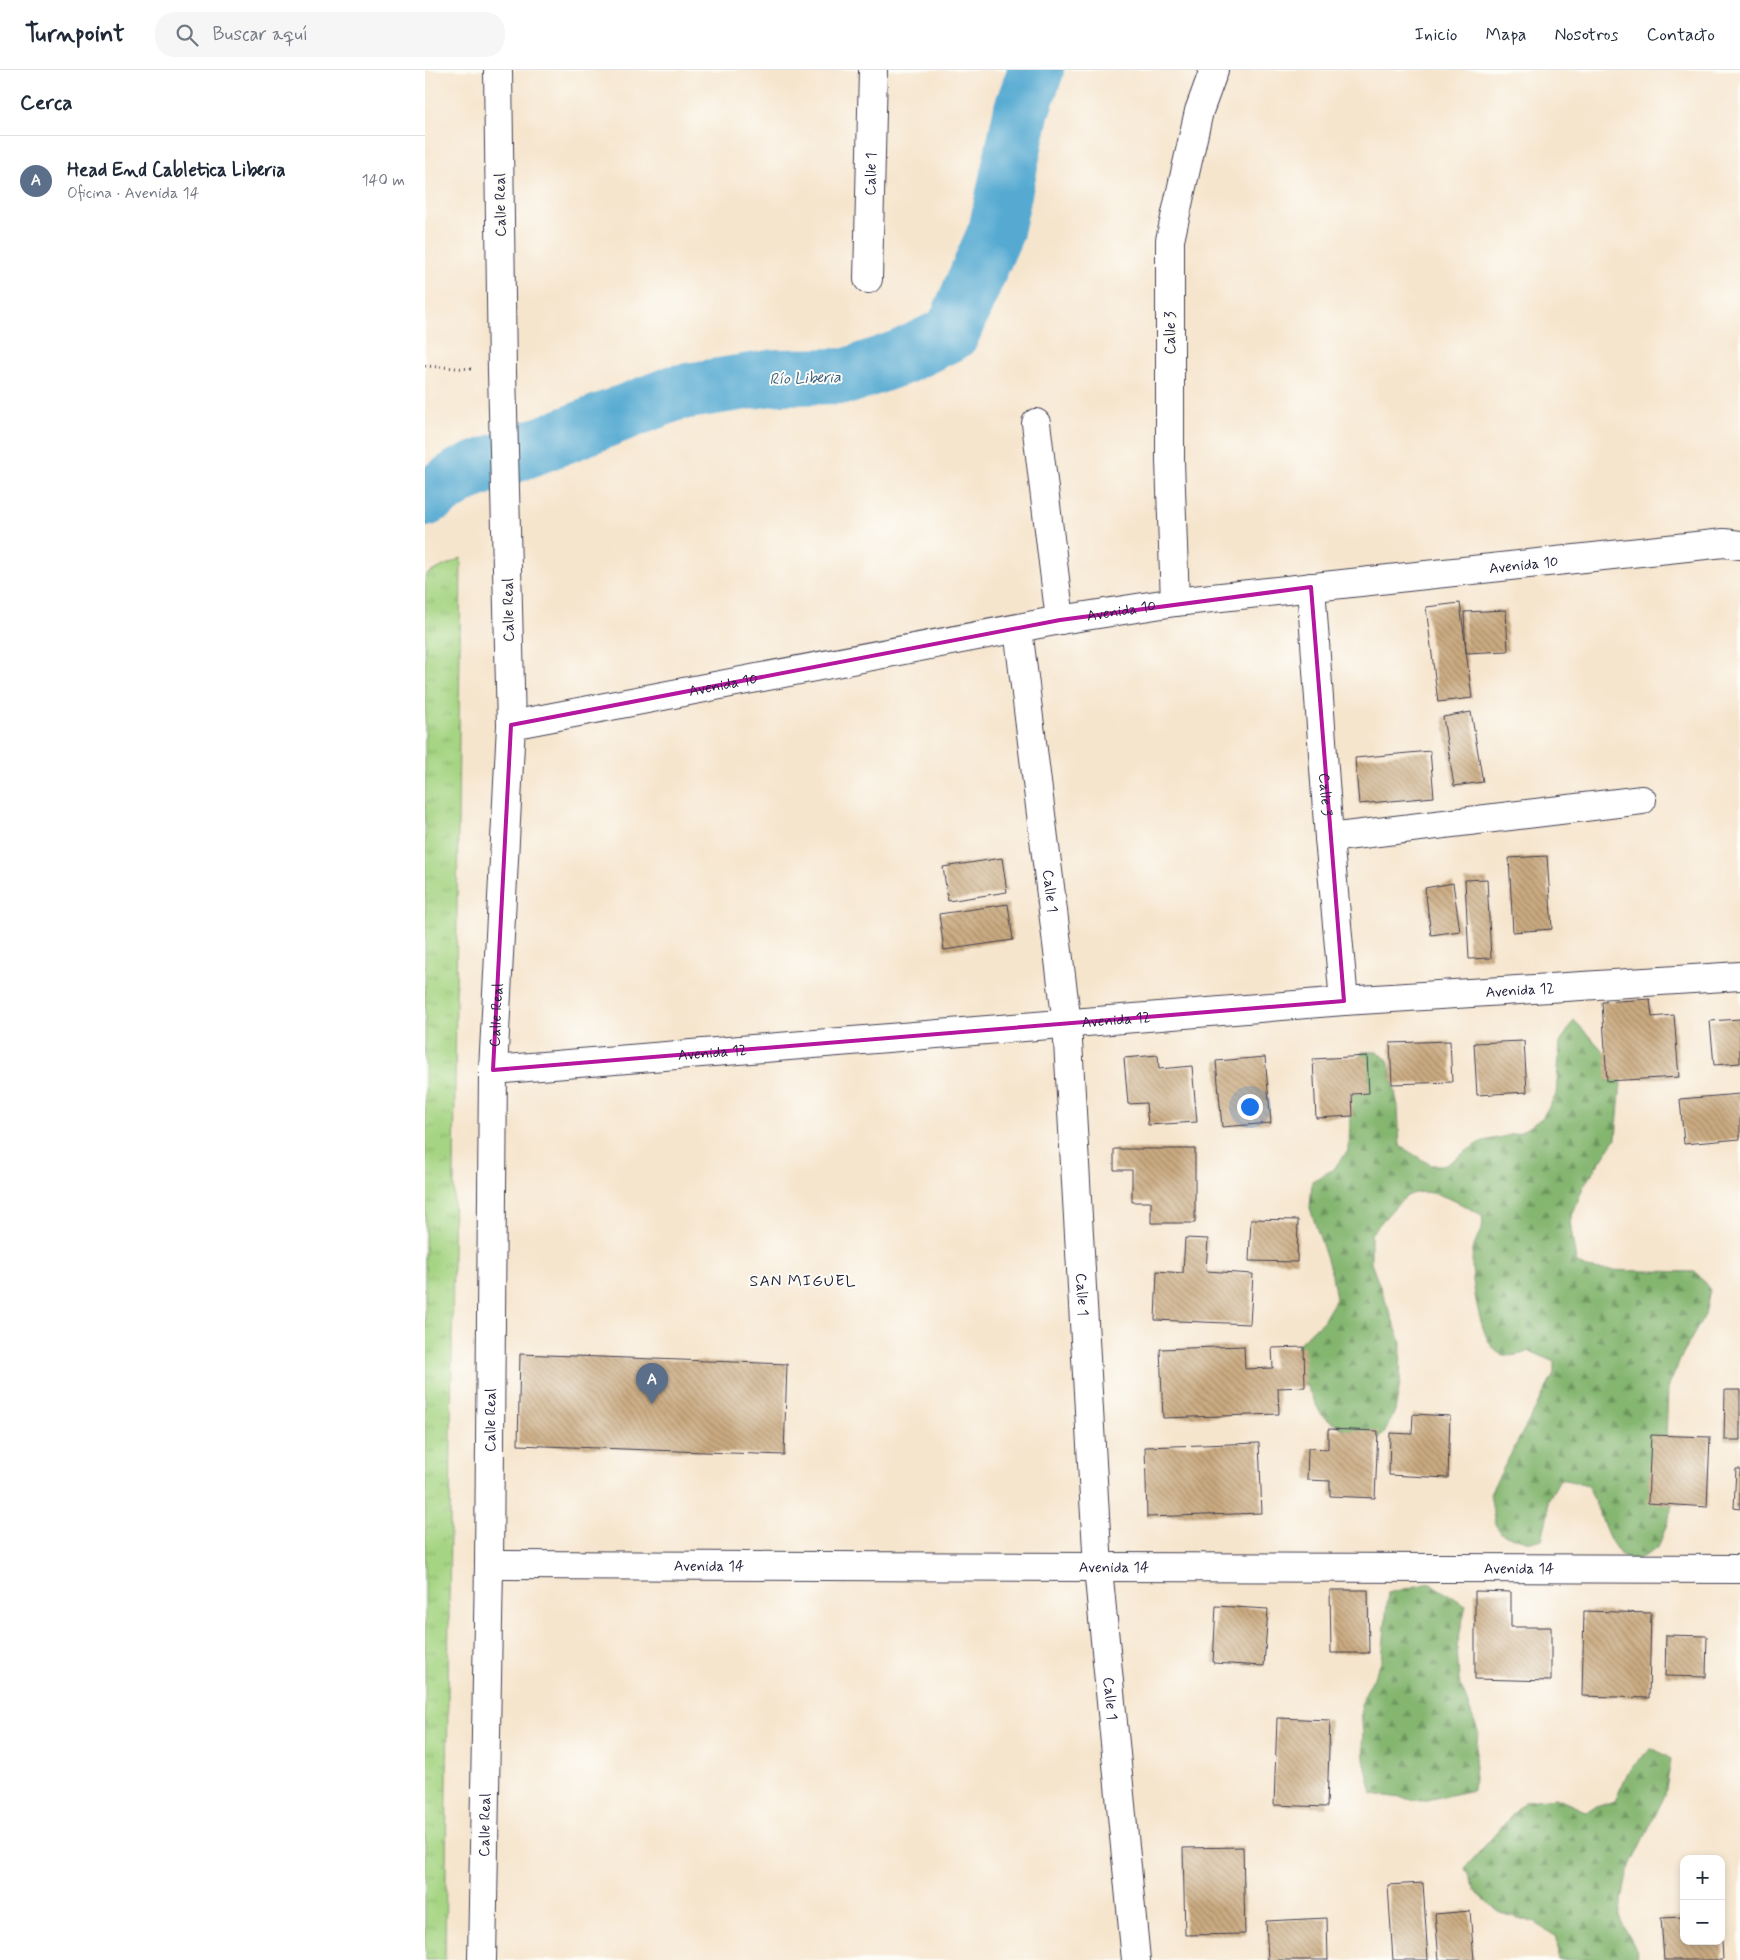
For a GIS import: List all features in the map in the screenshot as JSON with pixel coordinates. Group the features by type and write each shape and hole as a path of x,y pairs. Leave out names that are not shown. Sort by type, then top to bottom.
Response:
{"street":[{"name":"Calle Real","path":"482,1960 489,1565 493,1070 511,725 502,372 498,70"},
{"name":"Calle 1","path":"868,279 873,70"},
{"name":"Calle 3","path":"1175,602 1170,461 1170,240 1199,111 1214,70"},
{"path":"1036,423 1059,620"},
{"name":"Avenida 10","path":"511,725 1059,620 1175,602 1724,544 1740,545"},
{"name":"Calle 3","path":"1311,587 1329,838 1344,1001"},
{"name":"Calle 1","path":"1018,629 1067,1024 1098,1568 1136,1960"},
{"path":"1329,838 1642,800"},
{"name":"Avenida 12","path":"493,1070 1344,1001 1740,976"},
{"name":"Avenida 14","path":"489,1565 1740,1569"}],"path":[{"path":"425,366 502,372"}],"highlighted area":[{"path":"1311,587 1344,1001 493,1070 511,725 1060,620"}],"green space":[{"path":"461,558 445,1960 425,1960 425,575"},
{"path":"1574,1020 1622,1071 1616,1138 1584,1185 1570,1221 1576,1262 1587,1268 1601,1270 1696,1272 1710,1290 1705,1315 1684,1351 1668,1388 1666,1439 1672,1510 1658,1548 1635,1561 1621,1556 1610,1540 1588,1485 1560,1479 1548,1500 1548,1514 1542,1539 1530,1542 1502,1534 1495,1524 1490,1493 1554,1374 1554,1362 1530,1351 1516,1355 1502,1355 1494,1349 1489,1341 1476,1302 1472,1273 1474,1245 1481,1231 1482,1215 1437,1194 1418,1193 1409,1195 1400,1202 1371,1234 1371,1263 1401,1342 1400,1383 1395,1411 1384,1434 1372,1442 1359,1439 1322,1416 1296,1366 1295,1353 1300,1342 1323,1321 1336,1299 1332,1275 1310,1208 1312,1181 1332,1170 1349,1150 1351,1076 1362,1052 1377,1052 1388,1060 1398,1106 1400,1146 1431,1165 1446,1165 1480,1142 1519,1133 1542,1118 1556,1095 1560,1043"},
{"path":"1429,1583 1466,1605 1457,1646 1459,1681 1478,1731 1473,1790 1422,1801 1372,1794 1364,1759 1361,1703 1382,1660 1388,1593"},
{"path":"1652,1748 1671,1759 1665,1795 1627,1874 1619,1917 1637,1951 1638,1960 1558,1960 1557,1937 1533,1922 1500,1913 1476,1892 1465,1868 1525,1801 1556,1798 1585,1811 1615,1801 1629,1770"}],"building":[{"path":"1460,603 1472,698 1438,702 1426,607"},
{"path":"1506,610 1508,651 1466,653 1464,612"},
{"path":"1471,712 1483,782 1454,786 1443,717"},
{"path":"1430,751 1434,797 1359,804 1355,758"},
{"path":"1547,856 1552,929 1513,932 1509,858"},
{"path":"1002,858 1007,892 948,901 943,867"},
{"path":"1487,879 1491,958 1469,959 1465,880"},
{"path":"1453,883 1460,931 1431,935 1425,888"},
{"path":"1008,904 1013,940 944,950 939,914"},
{"path":"1650,999 1652,1017 1674,1015 1679,1077 1607,1081 1602,1002"},
{"path":"1740,1019 1740,1063 1714,1065 1710,1021"},
{"path":"1450,1041 1452,1082 1392,1084 1390,1043"},
{"path":"1524,1041 1527,1092 1477,1095 1474,1043"},
{"path":"1158,1055 1159,1069 1192,1066 1197,1122 1148,1125 1146,1103 1128,1104 1124,1058"},
{"path":"1367,1056 1369,1093 1352,1094 1353,1116 1316,1118 1313,1059"},
{"path":"1265,1057 1271,1123 1222,1127 1216,1061"},
{"path":"1740,1094 1740,1139 1684,1144 1680,1099"},
{"path":"1114,1149 1195,1149 1195,1223 1151,1223 1151,1202 1132,1202 1132,1170 1114,1170"},
{"path":"1251,1219 1298,1220 1297,1262 1249,1261"},
{"path":"1185,1238 1208,1239 1206,1271 1253,1274 1250,1324 1155,1320 1157,1271 1183,1273"},
{"path":"1244,1346 1245,1369 1273,1368 1272,1348 1304,1347 1305,1387 1278,1388 1279,1414 1163,1418 1160,1349"},
{"path":"520,1354 787,1364 784,1455 518,1445"},
{"path":"1725,1390 1740,1390 1740,1440 1724,1440"},
{"path":"1413,1414 1450,1416 1448,1478 1389,1475 1390,1433 1412,1434"},
{"path":"1328,1429 1378,1431 1375,1498 1330,1496 1330,1481 1307,1480 1308,1448 1328,1449"},
{"path":"1651,1435 1710,1437 1707,1507 1648,1503"},
{"path":"1259,1443 1262,1513 1147,1517 1145,1447"},
{"path":"1736,1469 1740,1469 1740,1509 1734,1508"},
{"path":"1330,1590 1368,1590 1369,1653 1331,1653"},
{"path":"1475,1591 1511,1592 1511,1627 1551,1627 1551,1681 1475,1679"},
{"path":"1216,1606 1268,1609 1264,1666 1213,1663"},
{"path":"1584,1611 1651,1613 1649,1698 1582,1696"},
{"path":"1666,1635 1707,1636 1706,1677 1665,1676"},
{"path":"1277,1718 1330,1720 1327,1807 1274,1805"},
{"path":"1243,1847 1245,1934 1185,1935 1183,1848"},
{"path":"1423,1883 1428,1960 1393,1960 1388,1885"},
{"path":"1470,1911 1474,1960 1439,1960 1435,1914"},
{"path":"1680,1917 1680,1945 1722,1945 1723,1960 1664,1960 1661,1918"},
{"path":"1327,1918 1328,1960 1268,1960 1266,1921"}],"waterway":[{"name":"Río Liberia","path":"425,499 462,475 675,393 777,377 848,376 902,357 952,333 996,231 1022,109 1036,70"}],"place":[{"name":"Head End Cabletica Liberia","path":"652,1404"}],"district":[{"name":"SAN MIGUEL","path":"803,1280"}]}
